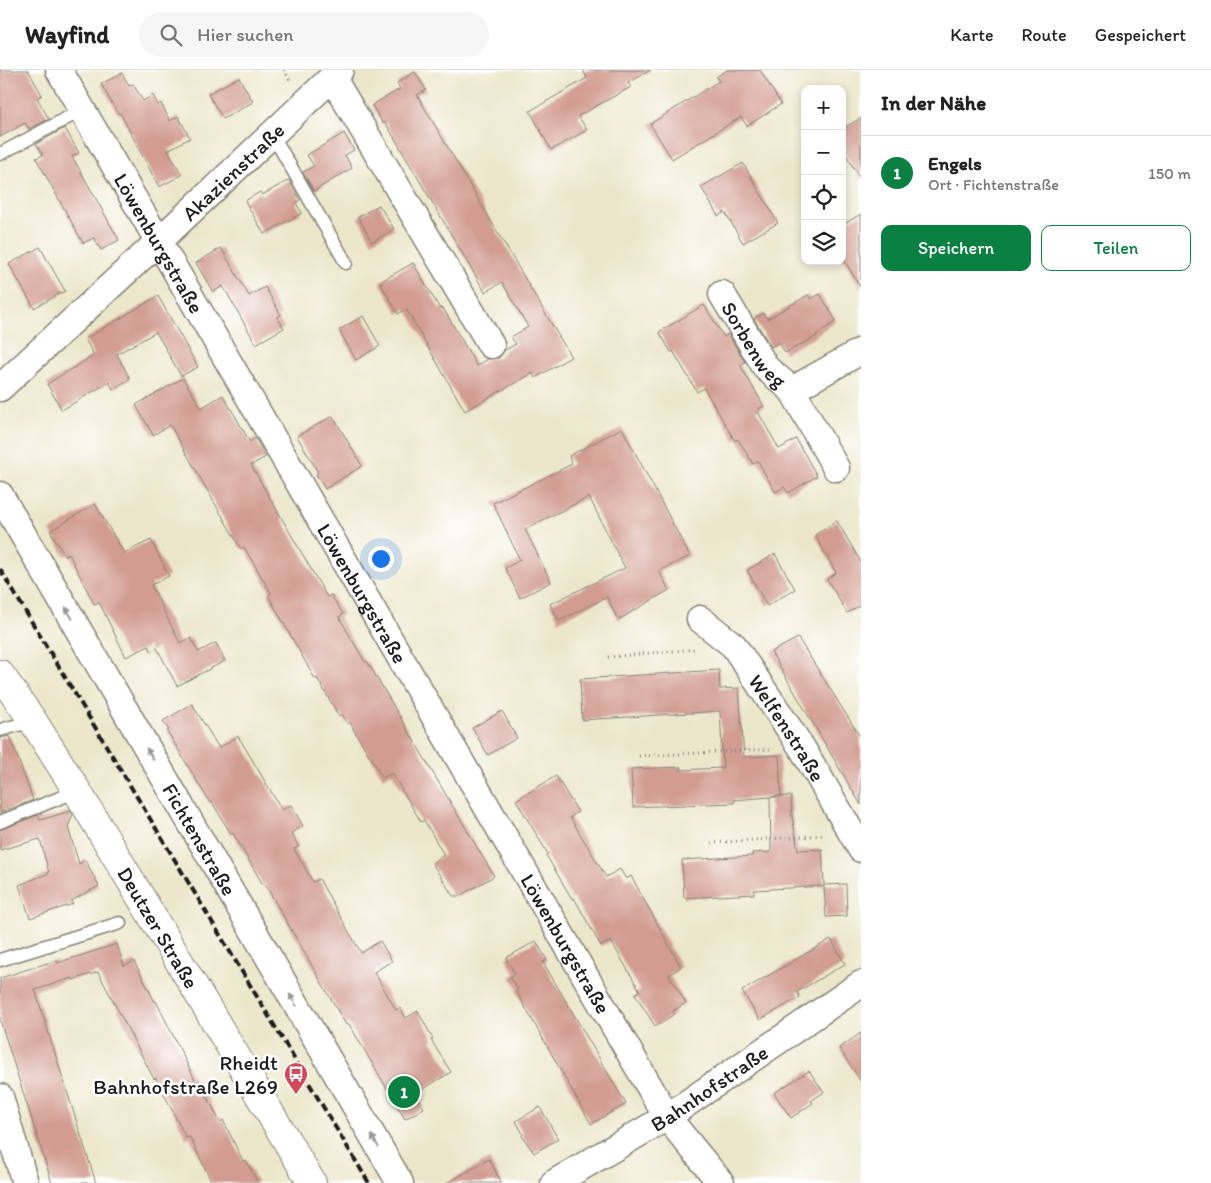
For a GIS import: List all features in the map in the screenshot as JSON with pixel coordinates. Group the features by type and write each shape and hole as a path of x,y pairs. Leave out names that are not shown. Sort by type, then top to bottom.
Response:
{"main road":[{"name":"Deutzer Straße","path":"0,674 33,721 77,791 312,1183"}],"street":[{"name":"Löwenburgstraße","path":"64,72 82,110 158,242 667,1118 721,1183"},
{"name":"Akazienstraße","path":"0,388 336,74 491,345"},
{"name":"Sorbenweg","path":"722,294 766,368 792,390 836,468"},
{"name":"Sorbenweg","path":"792,390 861,351"},
{"name":"Fichtenstraße","path":"0,495 400,1183"},
{"name":"Welfenstraße","path":"700,619 734,646 802,748 856,841"},
{"name":"Bahnhofstraße","path":"554,1183 667,1118 861,984"},
{"path":"0,1098 25,1183"}],"lane":[{"path":"0,154 82,110"},
{"path":"272,134 346,264"},
{"path":"0,730 33,721"},
{"path":"0,822 77,791"},
{"path":"0,960 120,923"}],"path":[{"path":"608,656 734,646"},
{"path":"639,756 802,748"},
{"path":"712,843 856,841"}],"building":[{"path":"0,70 28,70 42,95 37,98 49,119 29,129 25,123 0,137"},
{"path":"583,70 651,70 628,83 631,87 578,116 587,130 551,150 530,111 587,78"},
{"path":"727,70 760,70 781,104 747,126 741,117 672,159 650,124 719,81 716,77"},
{"path":"415,72 426,90 417,95 571,357 535,378 533,373 465,411 406,309 398,314 380,282 413,263 440,309 443,308 477,366 488,359 499,358 505,350 516,344 511,337 528,327 502,282 485,292 385,122 383,124 372,105 400,89 397,83"},
{"path":"122,73 129,86 133,84 143,101 153,95 158,105 161,103 170,121 178,116 190,138 168,150 182,175 159,187 120,113 118,114 101,84"},
{"path":"239,77 253,102 223,119 208,94"},
{"path":"861,118 861,180 846,155 846,127"},
{"path":"65,128 79,153 72,156 119,240 101,250 94,238 83,243 36,158 43,155 36,144"},
{"path":"344,133 354,150 345,155 352,168 314,191 303,172 314,166 307,155"},
{"path":"743,163 778,223 743,243 725,212 718,216 701,187"},
{"path":"289,180 300,200 296,203 302,213 264,234 245,201 260,192 262,195"},
{"path":"379,205 394,229 372,242 358,217"},
{"path":"861,214 861,288 846,264 846,223"},
{"path":"40,247 65,291 34,308 9,264"},
{"path":"221,248 249,296 265,287 281,315 277,317 284,328 256,344 223,286 213,292 196,263"},
{"path":"820,294 836,321 817,336 785,353 779,342 771,347 754,319 763,313 767,319 808,295 811,299"},
{"path":"158,296 198,367 181,376 156,332 117,354 130,379 113,389 109,382 62,410 47,384 94,355 85,339"},
{"path":"704,305 724,337 728,334 745,362 740,365 764,406 757,410 779,449 796,439 817,476 788,493 784,487 775,492 758,461 753,464 738,439 735,441 704,388 697,392 673,351 671,352 659,332"},
{"path":"363,316 380,346 356,360 339,330"},
{"path":"183,378 201,408 223,395 250,442 255,438 266,457 251,465 327,597 331,595 343,614 339,617 494,876 460,896 453,896 432,863 444,855 424,820 421,822 392,773 383,778 350,722 347,724 342,714 339,716 317,678 315,679 268,595 271,593 244,547 241,549 170,425 153,435 136,405"},
{"path":"333,416 362,466 325,489 316,474 318,472 297,436"},
{"path":"622,428 690,556 659,571 669,590 618,620 607,597 559,621 550,604 625,568 589,497 525,529 551,582 520,598 505,568 520,560 493,503 572,464 569,456"},
{"path":"95,504 124,553 151,540 169,576 151,585 180,643 191,638 198,652 216,643 225,661 177,686 157,648 151,651 149,646 126,657 99,602 94,604 69,554 65,556 50,531"},
{"path":"837,521 861,562 861,605 847,613 827,579 836,573 815,535"},
{"path":"775,554 795,589 767,606 747,570"},
{"path":"798,638 861,738 861,805 771,652"},
{"path":"719,670 720,689 739,688 744,757 779,755 781,796 734,800 734,803 633,807 631,769 681,767 681,770 723,768 720,711 582,720 580,679"},
{"path":"192,704 219,748 238,736 282,810 291,805 303,826 291,833 299,847 294,849 313,882 319,879 361,953 380,941 392,961 374,972 396,1010 400,1008 406,1018 418,1011 433,1039 431,1040 451,1072 415,1094 424,1108 405,1119 349,1024 346,1025 265,884 263,885 233,833 231,834 212,802 210,803 167,731 169,730 163,721"},
{"path":"502,711 517,738 488,755 472,728"},
{"path":"10,736 33,800 0,813 0,738"},
{"path":"556,776 578,812 570,817 606,877 620,869 626,879 631,876 681,967 669,975 686,1003 673,1011 675,1014 655,1026 635,994 640,991 611,941 601,946 574,898 572,899 546,855 548,854 516,800"},
{"path":"791,796 792,816 798,850 822,849 824,885 846,884 847,916 826,917 824,886 754,890 754,894 684,898 682,860 753,856 752,853 771,852 770,797"},
{"path":"71,811 73,814 68,827 79,864 85,860 99,886 71,901 73,904 30,918 19,885 49,873 40,839 0,850 0,830 38,815 40,820"},
{"path":"831,939 845,964 797,992 800,997 760,1020 742,991"},
{"path":"536,941 547,960 543,962 626,1104 591,1124 516,991 518,989 510,977 515,974 506,958"},
{"path":"117,944 124,966 134,961 196,1082 199,1081 220,1122 223,1120 243,1161 246,1160 258,1183 212,1183 190,1137 186,1138 156,1078 154,1079 98,972 35,990 96,1183 52,1183 0,1020 0,978 57,960 57,963"},
{"path":"861,1033 861,1082 839,1048"},
{"path":"809,1071 824,1092 811,1101 813,1103 791,1118 774,1093"},
{"path":"540,1107 558,1139 534,1153 522,1136 523,1134 516,1121"},
{"path":"489,1159 502,1183 447,1183"}],"railway":[{"path":"0,569 369,1183"}],"place":[{"name":"Engels","path":"404,1092"},
{"name":"Rheidt Bahnhofstraße L269","path":"296,1095"}]}
